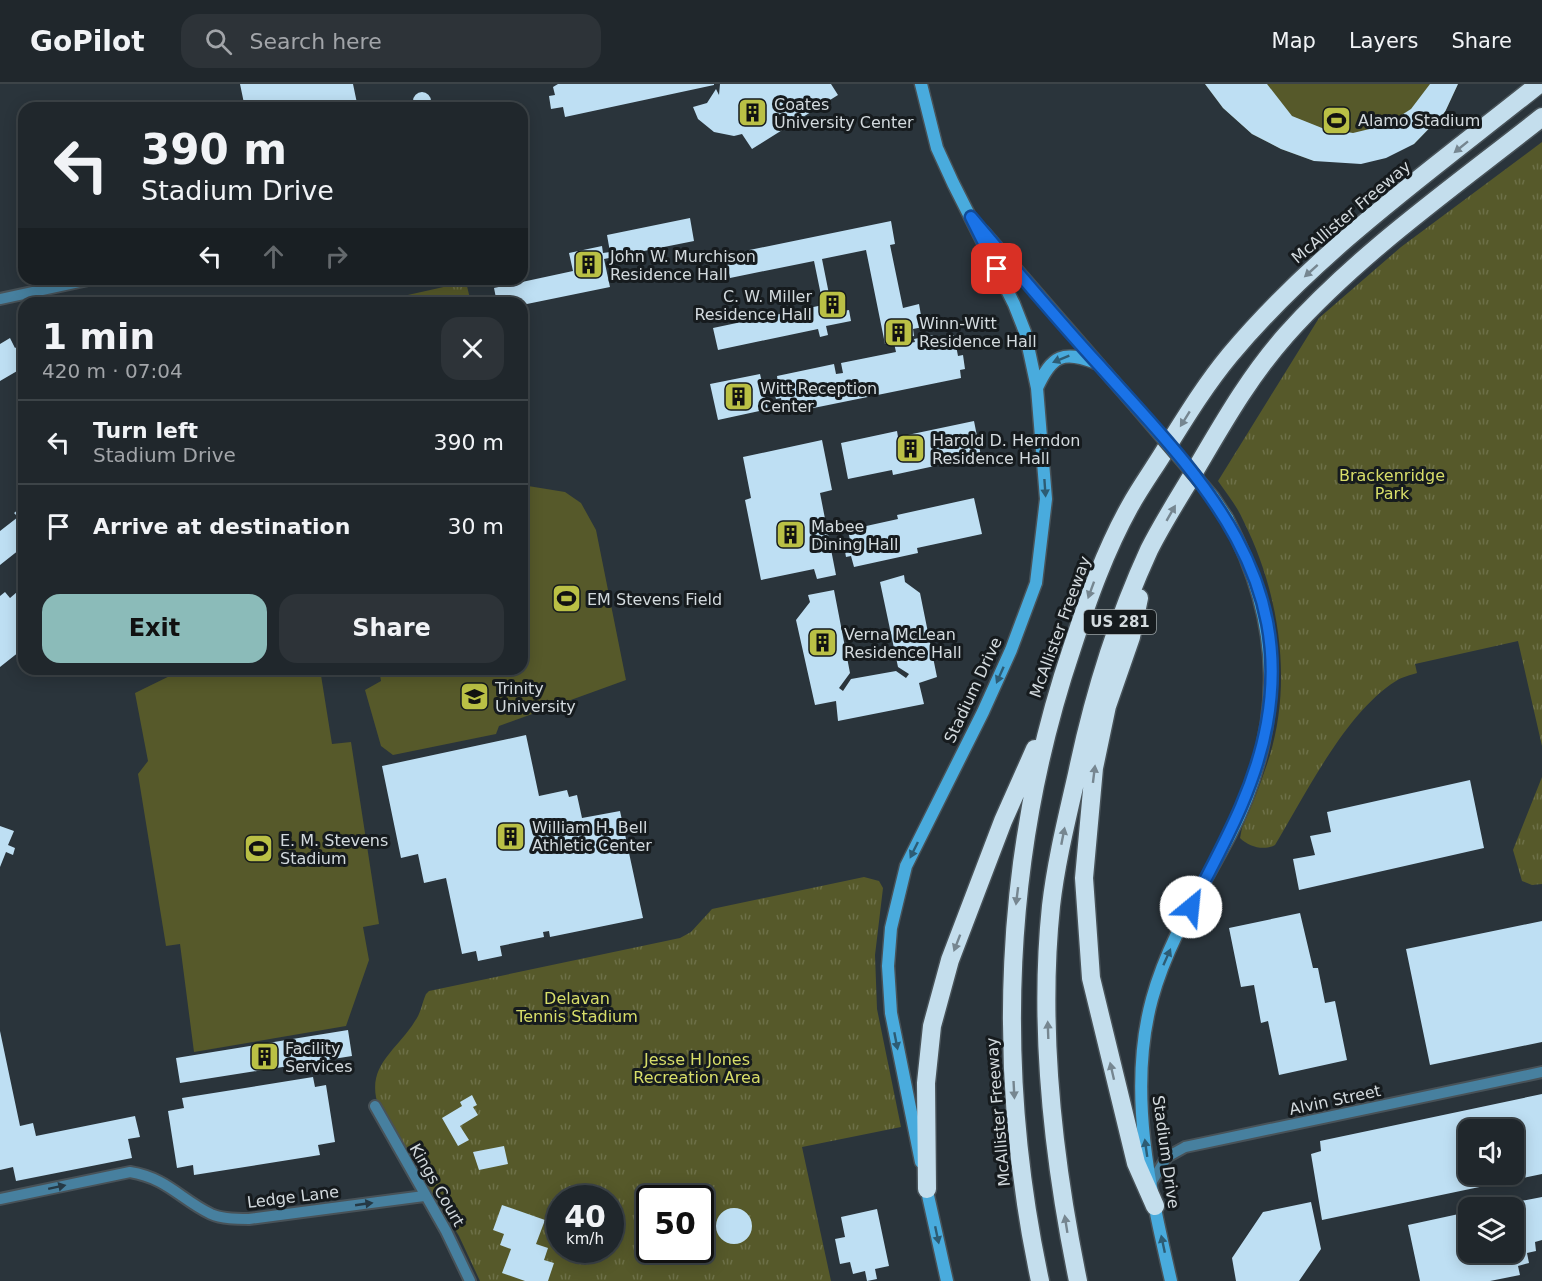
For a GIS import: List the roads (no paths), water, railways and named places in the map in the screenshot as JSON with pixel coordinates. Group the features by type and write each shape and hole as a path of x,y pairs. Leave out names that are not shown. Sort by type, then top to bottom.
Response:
{"highway":[{"name":"McAllister Freeway","path":"1040,1281 1021,1172 1010,1018 1015,915 1025,830 1050,714 1092,586 1129,507 1198,398 1229,357 1299,282 1352,234 1539,84"},
{"name":"US 281","path":"1078,1281 1058,1171 1052,1109 1047,1023 1051,906 1062,839 1091,707 1117,630 1150,549 1243,387 1285,336 1320,299 1377,250 1542,117"},
{"path":"1150,549 1131,637 1107,706 1094,768 1084,878 1091,978 1136,1163 1155,1206"},
{"path":"927,1189 926,1083 932,1026 950,960 1003,821 1050,714"}],"main road":[{"name":"Stadium Drive","path":"921,84 938,148 952,183 1014,304 1025,332 1037,387 1046,499 1036,583 983,712 906,866 891,928 888,966 891,1013 947,1281"},
{"name":"Stadium Drive","path":"971,217 1213,497 1246,553 1263,609 1270,651 1268,721 1248,793 1231,832 1174,939 1152,999 1143,1045 1140,1082 1142,1117 1167,1275 1171,1281"},
{"path":"1037,387 1053,361 1062,356 1075,355 1097,363"}],"street":[{"path":"0,299 65,285"},
{"name":"Alvin Street","path":"1151,1183 1167,1157 1185,1147 1542,1072"},
{"name":"Kings Court","path":"375,1106 446,1232 470,1281"},
{"name":"Ledge Lane","path":"0,1199 130,1172 151,1175 212,1215 231,1219 249,1219 424,1196"}],"place":[{"name":"Coates University Center","path":"753,113"},
{"name":"Alamo Stadium","path":"1337,120"},
{"name":"John W. Murchison Residence Hall","path":"589,265"},
{"name":"C. W. Miller Residence Hall","path":"833,305"},
{"name":"Winn-Witt Residence Hall","path":"898,332"},
{"name":"Witt Reception Center","path":"739,397"},
{"name":"Harold D. Herndon Residence Hall","path":"911,449"},
{"name":"Mabee Dining Hall","path":"790,535"},
{"name":"EM Stevens Field","path":"566,599"},
{"name":"Verna McLean Residence Hall","path":"823,643"},
{"name":"Trinity University","path":"474,697"},
{"name":"William H. Bell Athletic Center","path":"511,836"},
{"name":"E. M. Stevens Stadium","path":"259,849"},
{"name":"Facility Services","path":"264,1057"}],"park label":[{"name":"Brackenridge Park","path":"1392,484"},
{"name":"Delavan Tennis Stadium","path":"577,1007"},
{"name":"Jesse H Jones Recreation Area","path":"697,1068"}]}
